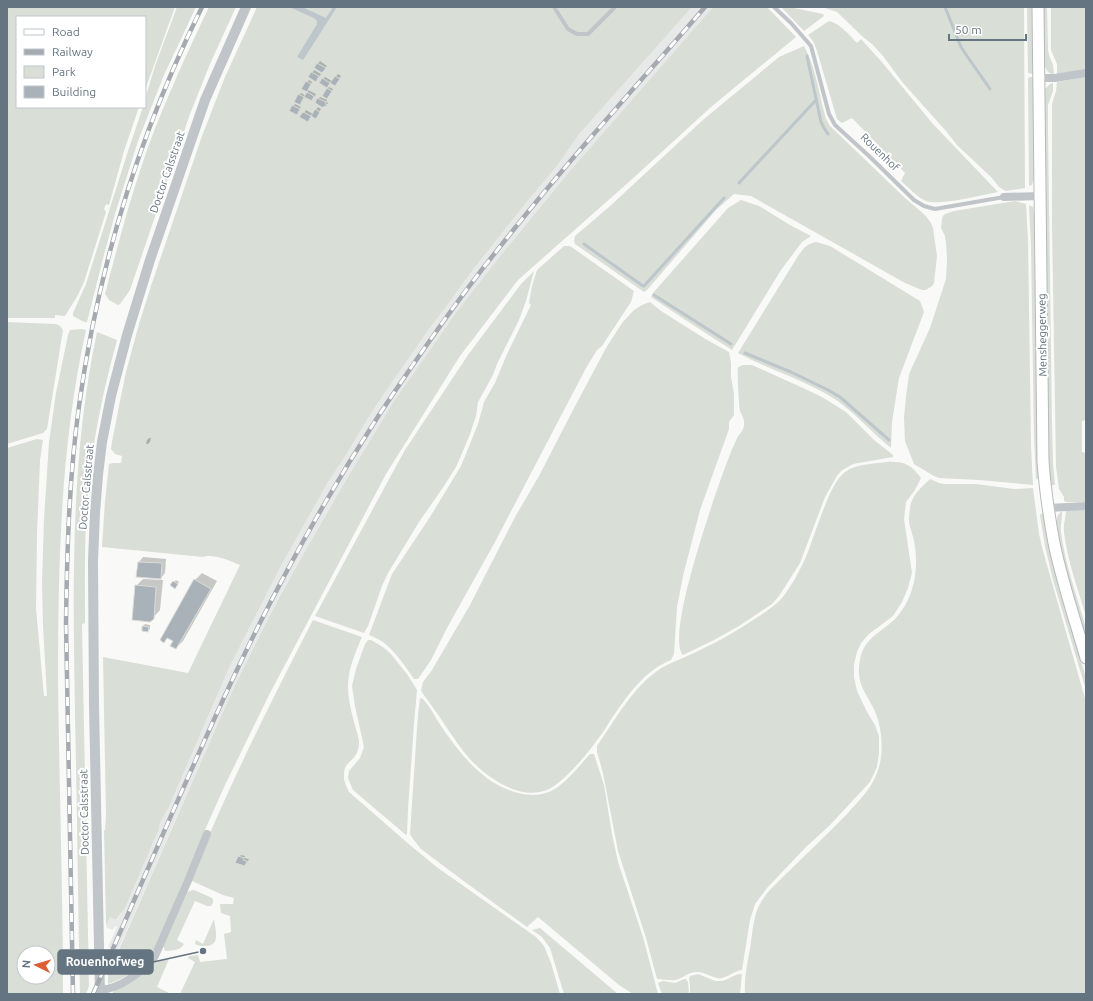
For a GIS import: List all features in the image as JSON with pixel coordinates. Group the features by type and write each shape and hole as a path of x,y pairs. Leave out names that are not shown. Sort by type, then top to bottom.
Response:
{"main road":[{"name":"Mensheggerweg","path":"1038,7 1043,461 1045,487 1053,539 1068,598 1086,658"}],"street":[{"name":"Doctor Calsstraat","path":"100,992 93,561 95,513 102,442 124,342 150,260 205,100 246,7"},
{"path":"1038,78 1055,78 1086,73"},
{"name":"Rouenhof","path":"1004,197 1040,196"},
{"path":"1048,508 1086,506"},
{"path":"100,992 124,982 150,962 155,956 207,834"}],"lane":[{"path":"554,7 568,29 577,34 588,34 615,7"},
{"name":"Rouenhof","path":"774,7 791,23 811,46 829,114 835,125 914,200 924,206 935,209 1004,197"}],"shaded area":[{"path":"289,7 302,7 326,18 333,7 337,7 303,60 297,57 317,24 317,21 314,18"},
{"path":"692,7 713,7 569,172 501,255 458,310 394,401 346,480 270,615 236,683 118,951 108,947 117,927 115,926 113,930 107,928 106,925 110,917 117,920 125,908 159,829 160,823 168,809 229,668 282,564 327,484 375,407 429,329 475,267 557,166 580,133"}],"green space":[{"path":"7,7 175,7 146,87 146,16 16,16 16,108 139,108 124,151 109,205 106,204 104,209 106,212 84,282 65,316 55,315 55,318 7,318"},
{"path":"177,7 196,7 164,75 138,141 115,214 87,322 84,322 73,316 73,313 86,284 143,108 146,108 146,96 155,66"},
{"path":"209,7 236,7 210,64 190,114 130,290 118,305 109,300 105,294 130,201 162,111"},
{"path":"257,7 692,7 580,133 557,166 475,267 429,329 375,407 327,484 282,564 229,668 168,809 160,823 159,829 125,908 116,920 110,917 106,924 104,830 106,815 103,657 188,673 240,565 222,558 211,556 203,557 102,547 109,464 121,463 122,456 115,454 111,449 112,442 126,372 139,324 202,136 225,77"},
{"path":"713,7 767,7 796,37 711,107 518,280 460,356 386,474 269,695 225,785 150,958 123,978 108,984 108,972 236,683 270,615 300,560 394,401 458,310 501,255 569,172"},
{"path":"782,7 823,14 824,16 804,31"},
{"path":"822,7 1024,7 1025,188 1006,191 999,187 992,178 957,145 903,83 872,44 837,12"},
{"path":"1027,7 1032,7 1033,74 1028,73"},
{"path":"1044,7 1047,7 1048,50 1053,65 1054,75 1048,72 1044,65"},
{"path":"1051,7 1086,7 1086,70 1057,75 1057,64 1051,50"},
{"path":"829,21 841,27 857,43 861,39 932,123 998,192 950,201 926,201 916,195 901,181 905,173 852,118 842,123 837,119 817,51 813,41 808,35"},
{"path":"804,46 812,63 826,119 830,126 905,198 925,215 931,223 937,256 934,283 932,286 926,290 922,290 905,283 751,196 734,194 716,210 644,292 575,244 575,236 609,207 704,119 779,57"},
{"path":"1033,77 1034,178 1032,185 1029,186 1028,78"},
{"path":"1086,77 1086,420 1082,421 1082,452 1086,453 1086,502 1067,502 1064,501 1064,497 1059,489 1056,467 1052,223 1052,104 1057,82"},
{"path":"1053,83 1053,91 1048,105 1052,424 1055,485 1051,485 1049,464 1047,366 1044,90"},
{"path":"741,200 759,206 811,236 802,242 781,270 732,350 651,297 728,208"},
{"path":"1015,201 1026,204 1033,485 939,478 914,464 905,441 904,417 909,374 930,328 946,279 946,243 945,236 941,228 942,219 945,214 954,211"},
{"path":"1029,205 1033,207 1034,214 1039,477 1036,480 1031,246"},
{"path":"816,242 830,246 920,301 924,312 899,378 892,422 891,448 854,414 830,396 808,384 738,353 798,256 807,245"},
{"path":"564,246 570,246 634,291 631,302 586,368 495,542 431,660 418,679 414,679 400,659 388,646 369,635 392,574 430,517 461,466 478,424 484,402 495,383 507,354 531,305 529,303 537,270"},
{"path":"534,271 519,320 493,375 478,402 476,416 469,437 456,467 419,522 388,573 364,633 315,616 405,450 468,355 521,284"},
{"path":"650,302 661,311 729,352 734,394 734,415 729,422 729,429 700,510 683,576 677,607 674,654 671,660 650,672 633,689 594,745 564,778 549,789 538,792 516,790 495,780 476,766 469,758 421,691 423,682 432,670 470,605 515,517 539,476 606,348 622,323 634,310"},
{"path":"7,322 56,324 63,330 47,429 43,433 7,444"},
{"path":"70,330 86,330 71,415 66,459 60,545 58,676 63,994 7,994 7,448 37,439 43,440 40,460 36,608 44,696 47,696 42,583 44,519 49,442 56,393"},
{"path":"97,332 117,340 107,378 95,437 86,527 85,623 82,624 89,986 86,994 80,994 74,666 75,522 82,427 88,380"},
{"path":"752,365 822,397 846,412 874,440 893,455 893,457 853,464 841,471 825,497 800,563 779,596 772,604 739,626 683,655 679,644 680,625 684,602 698,548 731,451 744,427 744,419 740,411 738,376 738,368 739,366"},
{"path":"886,462 906,464 914,469 921,478 915,490 906,502 904,519 912,573 908,588 902,602 893,616 869,634 861,643 854,664 854,677 857,691 875,725 879,736 877,767 870,782 830,825 806,847 767,888 755,904 750,920 742,970 720,978 701,972 695,972 675,980 657,979 646,938 618,851 597,746 631,696 657,671 730,634 761,615 780,601 792,584 803,564 822,512 833,487 839,478 849,469 854,467"},
{"path":"930,479 944,484 976,484 1014,489 1033,488 1039,534 1043,551 1086,702 1086,994 745,994 746,972 754,923 756,912 761,903 775,885 840,821 861,798 869,788 878,770 882,749 880,727 876,714 862,686 859,666 863,650 867,644 876,634 897,617 905,606 911,593 916,571 916,553 909,523 910,506 916,493"},
{"path":"1086,509 1086,616 1070,564 1065,542 1064,529 1066,510"},
{"path":"1062,511 1061,529 1063,544 1068,568 1086,628 1086,639 1063,559 1056,523 1058,515"},
{"path":"1043,513 1053,565 1086,678 1086,690 1053,580 1040,515"},
{"path":"313,620 362,637 351,665 348,683 349,700 359,740 357,752 345,768 344,773 344,781 349,792 438,868 536,937 544,946 551,963 560,994 180,994 195,962 188,958 189,956 198,955 200,962 227,959 224,934 231,932 230,916 221,913 220,904 233,904 234,898 223,895 192,881 191,879 242,761"},
{"path":"368,640 378,644 390,653 407,674 417,690 406,835 353,790 348,778 349,771 360,758 364,747 352,686 356,669 365,644"},
{"path":"422,698 428,704 441,726 464,757 483,775 505,789 527,795 536,795 553,790 568,778 590,754 594,754 604,785 618,862 643,937 658,994 633,994 619,985 538,917 527,927 421,849 413,839 410,834 418,714 420,699"},
{"path":"194,890 213,899 213,903 211,906 207,906 195,901 177,940 184,944 178,949 165,951 163,945 187,893"},
{"path":"214,919 216,940 214,943 207,946 195,944 196,940 203,944"},
{"path":"540,928 618,994 564,994 550,948 542,937 532,930"},
{"path":"169,959 157,987 171,994 113,994 113,991 141,973 156,961"},
{"path":"698,974 712,980 723,981 742,974 740,994 690,994 690,976"},
{"path":"684,979 688,982 689,994 662,994 658,983 663,981 675,983"}],"building":[{"path":"317,63 326,68 322,73 314,68"},
{"path":"311,72 319,76 316,82 308,77"},
{"path":"335,76 340,79 335,86 330,83"},
{"path":"322,78 330,83 327,88 319,83"},
{"path":"306,81 311,84 307,92 301,89"},
{"path":"327,88 332,91 327,99 322,96"},
{"path":"307,92 314,96 312,101 304,97"},
{"path":"298,94 304,97 300,105 294,102"},
{"path":"317,98 326,102 326,107 324,106 323,108 315,103"},
{"path":"292,105 300,109 297,115 289,111"},
{"path":"315,109 320,112 316,119 311,116"},
{"path":"303,112 311,116 308,122 299,117"},
{"path":"138,562 162,563 161,579 136,577"},
{"path":"194,579 211,589 176,649 170,646 173,641 167,638 164,643 160,640"},
{"path":"173,581 178,584 175,589 170,585"},
{"path":"135,585 156,587 154,619 150,622 132,620"},
{"path":"142,626 149,627 148,632 142,631"},
{"path":"238,856 247,861 245,866 235,863"}],"waterway":[{"path":"945,7 961,47 990,89"},
{"path":"807,56 821,122 828,134"},
{"path":"739,183 816,100"},
{"path":"584,244 644,286 724,198"},
{"path":"654,295 731,344"},
{"path":"745,353 791,372 840,397 889,440"}],"railway":[{"path":"73,994 66,623 69,514 79,406 87,354 98,303 124,202 159,103 202,7"},
{"path":"93,994 199,752 252,639 303,541 359,446 422,351 483,268 575,156 705,7"}],"place":[{"name":"Rouenhofweg","path":"203,951"}]}
